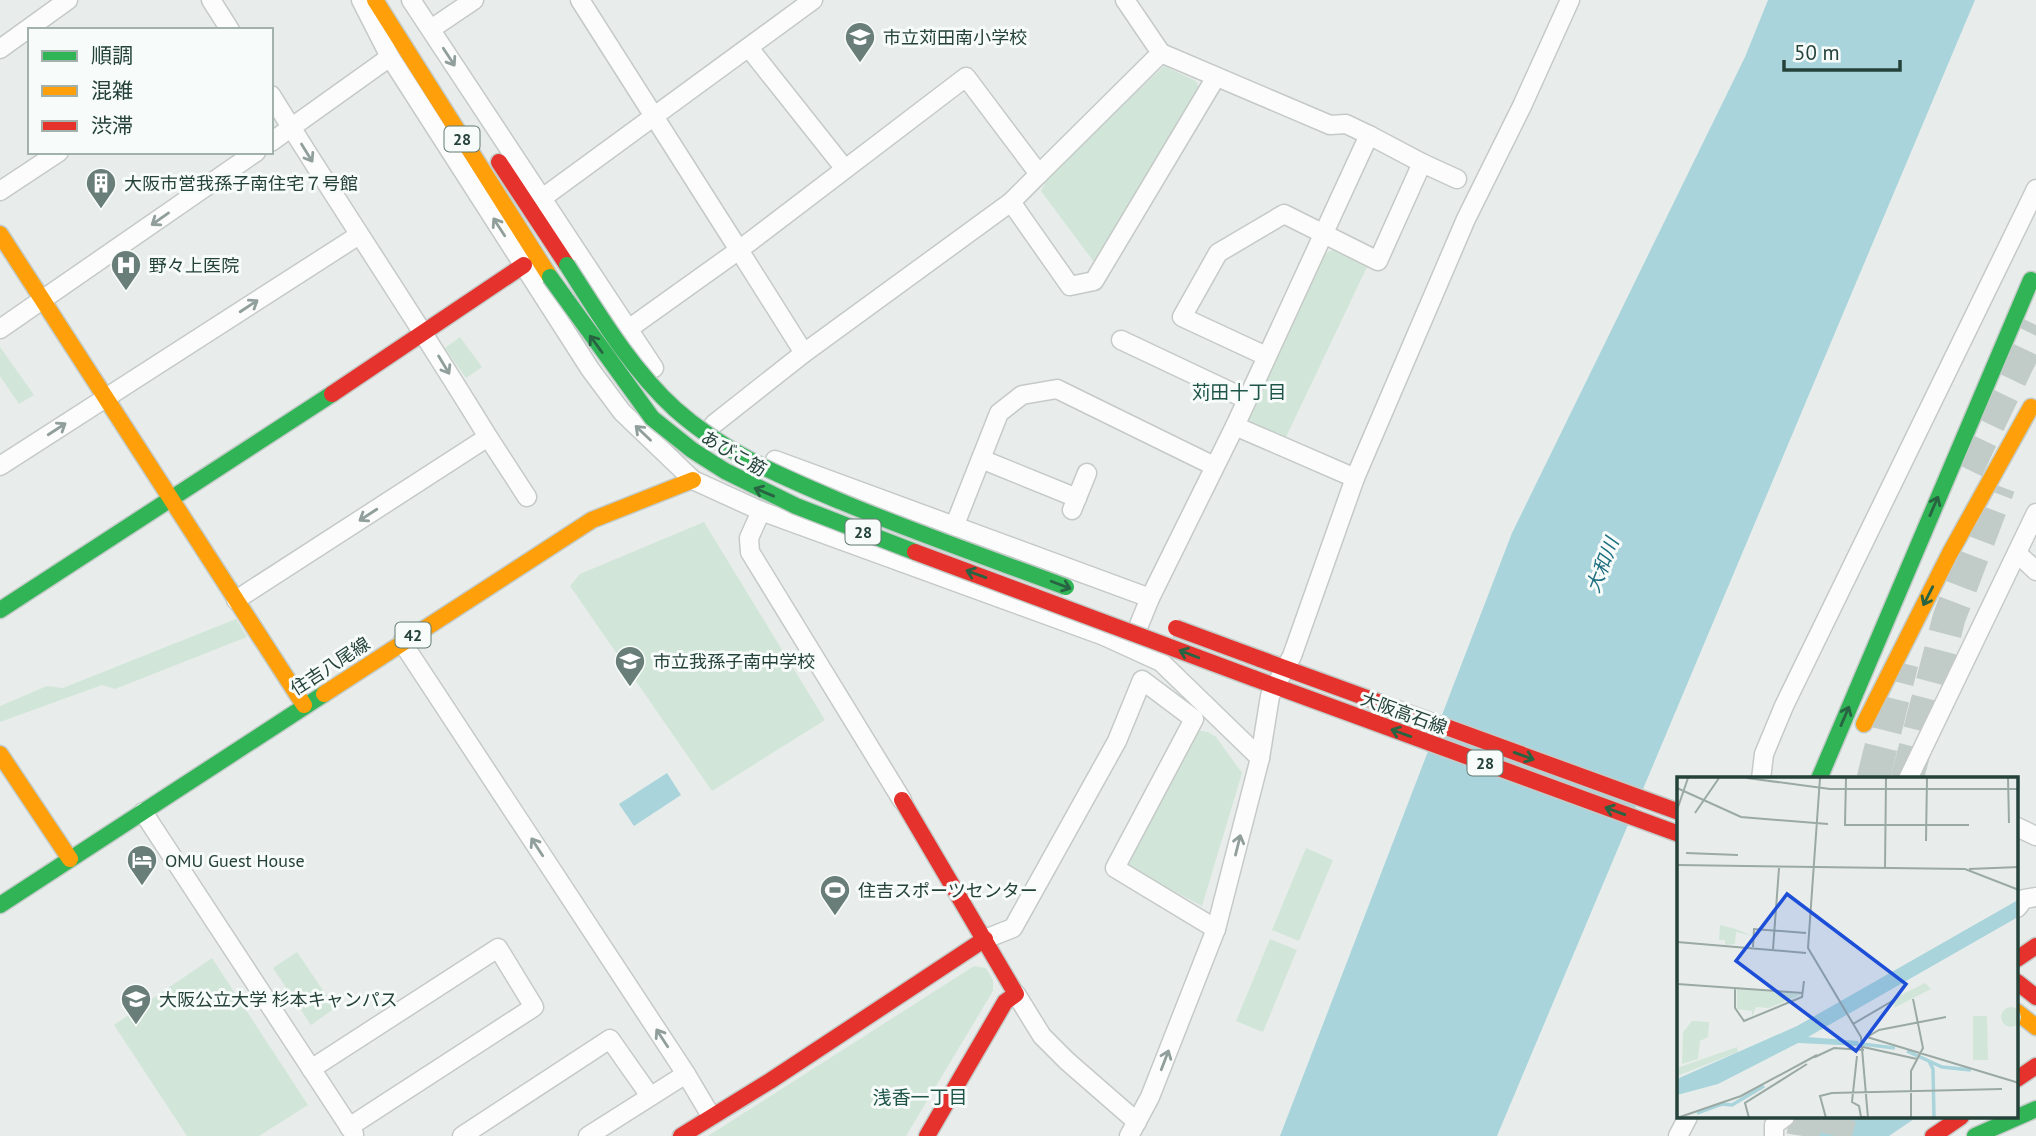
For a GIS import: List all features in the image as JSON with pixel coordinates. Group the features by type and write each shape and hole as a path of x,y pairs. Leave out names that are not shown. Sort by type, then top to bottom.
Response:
{"main road":[{"name":"あびこ筋","path":"375,0 550,277 589,333 657,424 700,458 756,489 860,531 1114,624 1274,687"},
{"name":"あびこ筋","path":"397,0 417,36 566,265 635,364 675,409 723,445 769,473 870,514 1078,591"},
{"path":"0,234 304,705"},
{"path":"0,610 425,333 524,265"},
{"path":"1820,777 2031,279"},
{"path":"1855,744 1950,552 2031,408"},
{"name":"住吉八尾線","path":"0,905 592,520 693,480"},
{"name":"28","path":"1125,609 1292,671"},
{"name":"大阪高石線","path":"1292,671 1677,811"},
{"name":"大阪高石線","path":"1274,687 1677,833"},
{"path":"0,754 71,859"},
{"path":"902,800 1016,994 1005,1002 927,1136"},
{"path":"681,1136 793,1066 985,939"},
{"path":"2018,958 2036,946"},
{"path":"2018,983 2036,997"},
{"path":"2018,1014 2036,1027"},
{"path":"2018,1078 2036,1066"},
{"path":"2018,1117 2036,1109"},
{"path":"1933,1136 1960,1118"},
{"path":"1975,1136 2016,1118"}],"street":[{"path":"29,28 68,0"},
{"path":"211,0 229,28"},
{"path":"361,0 390,57 590,369 622,412 693,480 761,511 1130,647 1161,662 1260,758"},
{"path":"411,0 626,330 660,377 713,424 756,452 1150,598"},
{"path":"431,29 474,0"},
{"path":"580,0 804,353"},
{"path":"541,200 813,0"},
{"path":"1125,0 1161,53 1330,125 1346,124 1457,179"},
{"path":"1016,994 1042,1036 1133,1129 1150,1097 1216,929 1260,758 1270,696 1274,687 1292,671 1292,656 1355,478 1466,219 1522,107 1570,0"},
{"path":"0,49 28,29"},
{"path":"749,48 845,169"},
{"path":"713,424 804,353 1010,202 1161,53"},
{"path":"273,141 390,57"},
{"path":"626,330 739,250 966,77 1039,174"},
{"path":"1010,202 1070,286 1094,281 1216,77"},
{"path":"273,98 527,497"},
{"path":"1130,647 1150,598 1235,426 1369,135"},
{"path":"0,191 56,154"},
{"path":"0,329 253,154"},
{"path":"1266,356 1182,317 1218,253 1284,214 1378,261 1422,163"},
{"path":"1760,777 1764,754 1784,706 2036,189"},
{"path":"0,466 359,235"},
{"path":"1130,349 1246,400"},
{"path":"622,412 628,393 641,382 660,377"},
{"path":"954,527 999,413 1022,395 1057,388 1214,466"},
{"path":"1235,426 1355,478"},
{"path":"236,600 488,437"},
{"path":"693,480 756,452"},
{"path":"981,460 1075,504 1087,473"},
{"path":"853,545 867,540 879,510 869,495"},
{"path":"761,511 748,538 750,552 902,800"},
{"path":"1911,777 2036,513"},
{"path":"2017,553 2036,571"},
{"path":"402,642 711,1116"},
{"path":"985,939 1013,928 1117,741 1142,680 1194,719 1115,868 1216,929"},
{"path":"143,812 311,1069 352,1131 534,1007 498,948 311,1069"},
{"path":"2018,827 2036,836"},
{"path":"2018,907 2024,900 2036,897"},
{"path":"462,1136 610,1039 650,1096"},
{"path":"588,1136 686,1074"},
{"path":"1678,1136 1687,1118"},
{"path":"1758,1136 1778,1126"}],"green space":[{"path":"1164,66 1196,81 1200,90 1094,262 1041,191 1049,175"},
{"path":"1334,249 1367,267 1286,437 1250,421 1248,414 1317,258"},
{"path":"460,337 482,367 466,378 445,348"},
{"path":"0,347 34,395 19,404 0,376"},
{"path":"704,522 825,720 712,791 570,586 580,574"},
{"path":"236,619 247,637 115,689 102,685 0,722 0,706 47,686 63,688"},
{"path":"1195,730 1208,732 1216,737 1242,773 1202,906 1126,866"},
{"path":"1306,848 1333,860 1299,941 1272,930"},
{"path":"1270,939 1297,950 1263,1032 1236,1021"},
{"path":"297,952 335,1008 311,1025 273,968"},
{"path":"212,958 308,1105 259,1136 187,1136 114,1025"},
{"path":"974,966 986,968 993,980 993,991 906,1136 708,1136"}],"water":[{"name":"大和川","path":"1768,0 1975,0 1497,1136 1280,1136 1512,533 1745,57"},
{"path":"667,773 681,795 634,826 619,804"},
{"path":"1831,1118 1916,1118 1889,1136 1805,1136"}],"tunnel":[{"path":"1967,469 2036,325"},
{"path":"1908,777 1949,618 1999,486"},
{"path":"1874,777 1902,663"},
{"path":"1803,1136 1806,1118"},
{"path":"1835,1136 1840,1118"}],"traffic: fast":[{"path":"567,265 616,341 644,377 675,409 713,439 776,473 842,502 1066,587"},
{"path":"550,277 652,418 692,450 725,471 796,506 915,552"},
{"path":"1820,777 2031,280"},
{"path":"0,610 332,394"},
{"path":"0,905 324,694"},
{"path":"2018,1117 2036,1109"},
{"path":"1975,1136 2016,1118"}],"traffic: slow":[{"path":"375,0 550,277"},
{"path":"0,234 304,705"},
{"path":"1864,724 1950,553 2031,407"},
{"path":"324,694 592,520 693,480"},
{"path":"0,754 70,859"},
{"path":"2018,1013 2036,1027"}],"traffic: jam":[{"path":"499,162 567,265"},
{"path":"332,394 524,265"},
{"path":"915,552 1253,678"},
{"path":"1176,628 1260,659"},
{"path":"1260,659 1677,811"},
{"path":"1253,678 1677,833"},
{"path":"902,800 1016,994 1005,1002 927,1136"},
{"path":"681,1136 770,1081 985,939"},
{"path":"2018,958 2036,946"},
{"path":"2018,983 2036,997"},
{"path":"2018,1078 2036,1066"},
{"path":"1933,1136 1960,1118"}],"place":[{"name":"市立苅田南小学校","path":"860,64"},
{"name":"大阪市営我孫子南住宅７号館","path":"101,210"},
{"name":"野々上医院","path":"126,292"},
{"name":"市立我孫子南中学校","path":"630,688"},
{"name":"OMU Guest House","path":"142,887"},
{"name":"住吉スポーツセンター","path":"835,917"},
{"name":"大阪公立大学 杉本キャンパス","path":"136,1026"}],"district":[{"name":"苅田十丁目","path":"1239,392"},
{"name":"浅香一丁目","path":"920,1097"}]}
